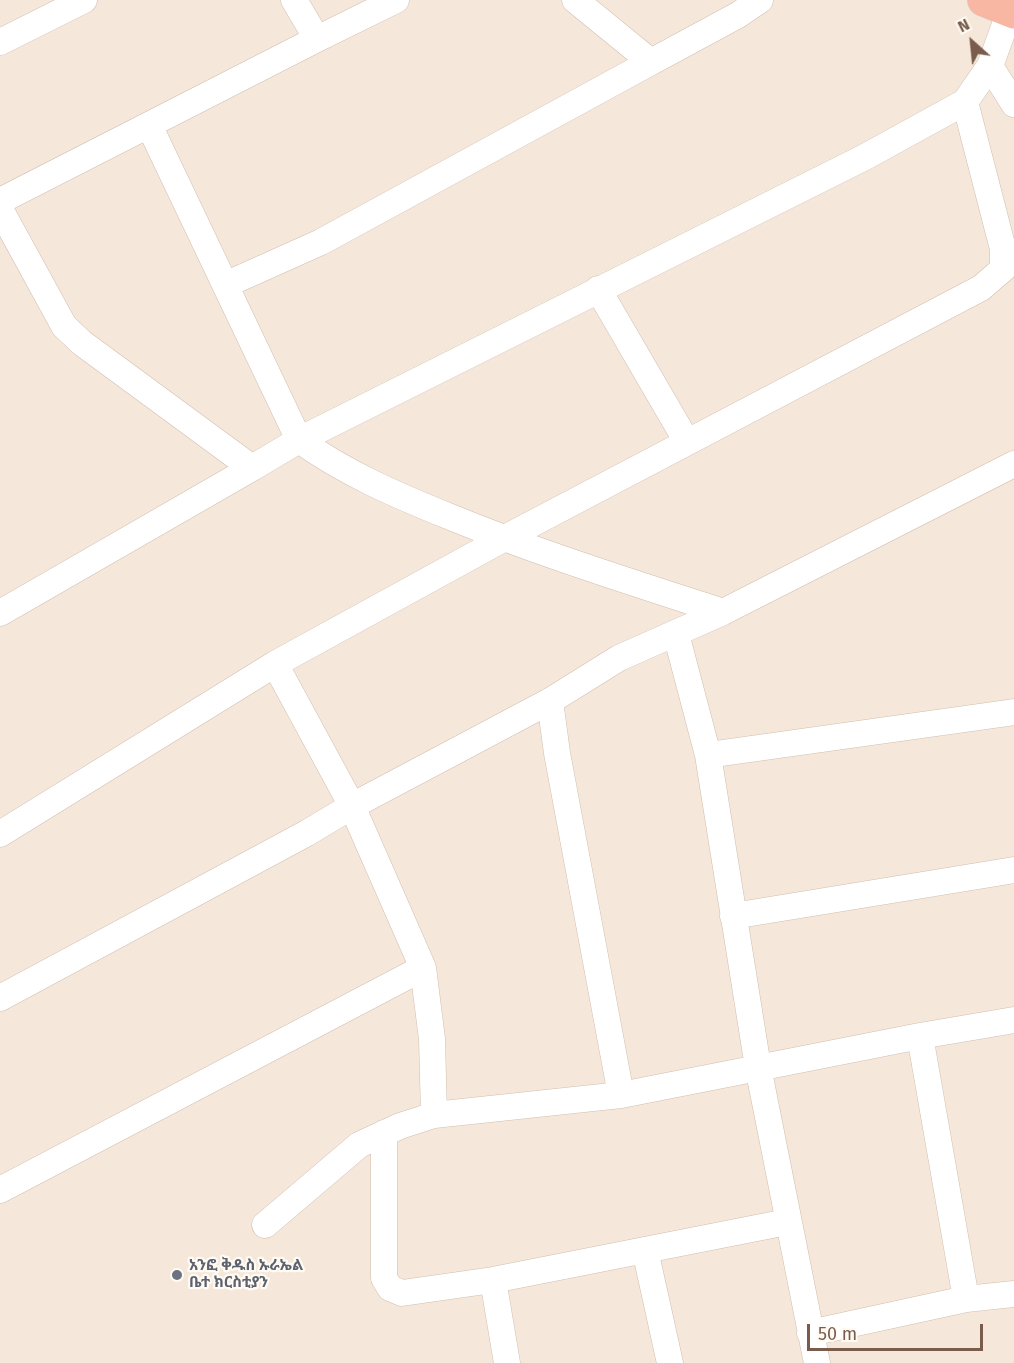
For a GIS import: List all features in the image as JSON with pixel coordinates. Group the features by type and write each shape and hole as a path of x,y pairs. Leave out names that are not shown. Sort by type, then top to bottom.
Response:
{"street":[{"path":"0,42 84,0"},
{"path":"294,0 317,39"},
{"path":"0,201 396,0"},
{"path":"575,0 651,62"},
{"path":"225,285 321,242 738,15 760,0"},
{"path":"0,613 299,440 865,157 965,102 990,66 1005,5"},
{"path":"990,66 1014,104"},
{"path":"0,834 275,664 503,538 981,288 1003,269 1003,249 965,102"},
{"path":"149,125 299,440 329,461 392,493 503,538 723,612"},
{"path":"0,209 64,326 82,343 252,468"},
{"path":"598,289 687,442"},
{"path":"0,998 550,701 619,658 723,612 1014,464"},
{"path":"676,634 708,755 758,1068 817,1363"},
{"path":"275,664 352,806 423,969 432,1039 434,1116"},
{"path":"550,701 557,753 621,1095"},
{"path":"708,755 1014,712"},
{"path":"733,916 1014,870"},
{"path":"0,1190 423,969"},
{"path":"265,1225 359,1145 400,1125 434,1116 621,1095 920,1036 1014,1020"},
{"path":"920,1036 966,1299"},
{"path":"384,1133 384,1278 390,1288 402,1293 493,1280 788,1222"},
{"path":"645,1250 670,1363"},
{"path":"493,1280 507,1363"},
{"path":"810,1333 966,1299 1014,1294"}],"shaded area":[{"path":"0,0 1014,0 1014,1363 0,1363"}],"place":[{"name":"አንፎ ቅዱስ ኡራኤል ቤተ ክርስቲያን","path":"177,1275"}]}
